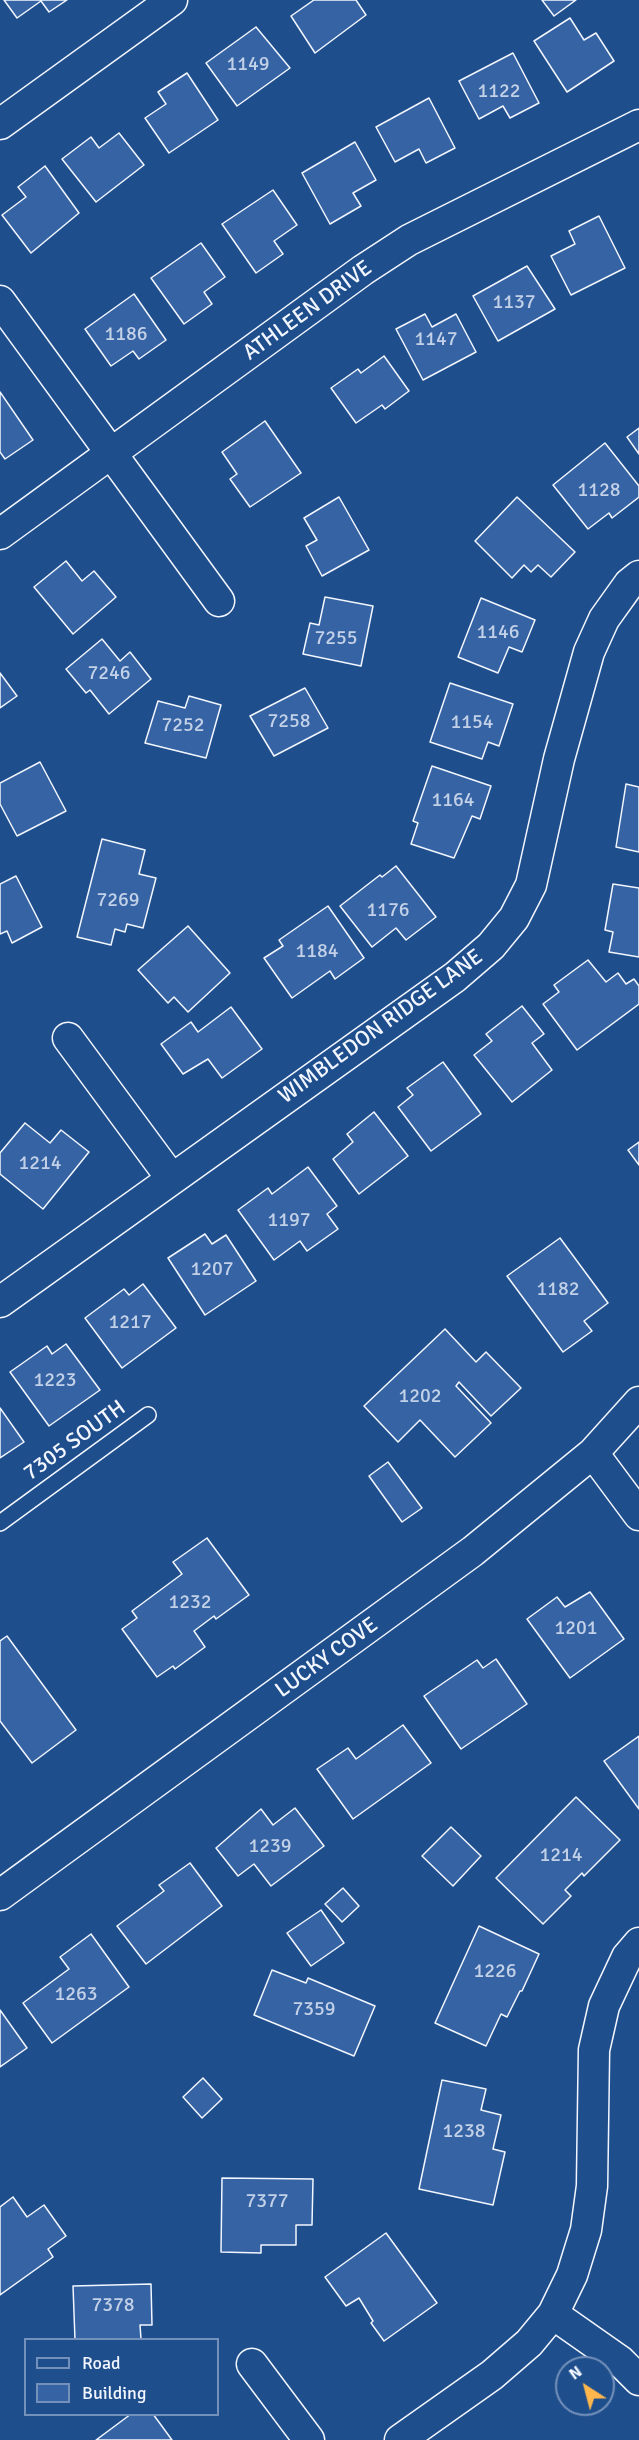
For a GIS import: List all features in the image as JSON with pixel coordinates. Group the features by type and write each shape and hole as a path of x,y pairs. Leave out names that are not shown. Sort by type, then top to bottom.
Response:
{"street":[{"path":"0,124 171,0"},
{"name":"ATHLEEN DRIVE","path":"0,534 363,270 409,240 639,125"},
{"path":"0,301 113,452 219,601"},
{"name":"WIMBLEDON RIDGE LANE","path":"0,1302 455,977 491,946 514,918 531,885 559,759 589,652 604,619 629,584 639,576"},
{"path":"68,1038 172,1179"},
{"name":"LUCKY COVE","path":"0,1895 473,1551 593,1453 639,1402"},
{"path":"593,1453 639,1515"},
{"path":"400,2440 492,2375 529,2343 553,2314 572,2275 586,2230 592,2186 594,2050 604,2006 627,1957 639,1943"},
{"path":"553,2314 620,2361 639,2380"},
{"path":"252,2364 309,2440"}],"lane":[{"name":"7305 SOUTH","path":"0,1523 148,1415"}],"building":[{"path":"4,0 67,0 49,12 41,1 17,18"},
{"path":"314,0 356,0 366,15 315,53 291,16"},
{"path":"542,0 576,0 554,16"},
{"path":"570,18 584,40 596,33 614,61 567,92 534,41"},
{"path":"256,27 290,68 237,106 206,63"},
{"path":"513,53 539,103 510,118 503,106 479,119 459,81"},
{"path":"187,73 218,120 169,153 145,118 166,104 158,92"},
{"path":"429,98 455,148 426,163 419,149 395,162 376,127"},
{"path":"119,133 144,165 96,202 62,159 91,137 99,148"},
{"path":"355,142 376,180 353,193 361,206 330,224 302,173"},
{"path":"45,166 79,213 31,253 2,215 26,197 18,187"},
{"path":"273,190 297,225 274,241 283,254 256,273 222,224"},
{"path":"599,216 625,268 571,295 551,256 575,244 569,231"},
{"path":"201,243 225,277 204,292 212,304 184,324 151,278"},
{"path":"527,266 555,309 498,341 473,296"},
{"path":"134,294 166,340 139,359 133,351 111,366 85,329"},
{"path":"425,314 432,327 456,314 476,352 423,380 396,329"},
{"path":"384,356 409,391 385,409 382,405 356,423 331,388 358,369 361,373"},
{"path":"0,392 33,440 5,459 0,452"},
{"path":"265,421 301,473 250,507 230,479 237,474 222,452"},
{"path":"639,428 639,454 627,437"},
{"path":"605,443 639,486 639,497 612,518 609,513 588,529 553,485"},
{"path":"339,497 369,550 322,576 306,546 317,540 304,518"},
{"path":"517,497 575,552 551,577 538,565 531,572 524,565 512,578 475,541"},
{"path":"66,561 82,581 94,571 116,597 73,634 34,587"},
{"path":"325,597 373,606 361,666 303,654 310,623 319,625"},
{"path":"481,598 535,620 522,652 509,647 498,673 458,657"},
{"path":"102,639 120,661 130,652 151,679 109,714 90,690 86,693 66,669"},
{"path":"0,673 17,696 0,708"},
{"path":"450,683 513,704 499,746 488,742 482,759 430,742"},
{"path":"305,688 328,728 274,756 250,716"},
{"path":"189,696 221,705 206,758 145,743 158,701 185,708"},
{"path":"40,762 66,811 17,836 0,804 0,783"},
{"path":"432,766 491,786 480,819 472,816 454,858 411,844 418,823 413,821"},
{"path":"626,784 639,787 639,852 616,847"},
{"path":"102,839 145,850 139,874 156,878 143,928 127,924 125,932 115,929 111,945 77,937"},
{"path":"396,866 436,917 406,940 396,928 372,947 340,906 380,875 382,877"},
{"path":"16,876 42,927 12,943 7,931 0,934 0,884"},
{"path":"613,884 639,888 639,957 609,952 613,932 605,930"},
{"path":"328,906 364,958 335,979 330,971 292,998 264,958 283,946 279,940"},
{"path":"188,926 230,973 188,1012 174,997 168,1003 138,970"},
{"path":"588,960 606,982 618,973 626,984 634,979 639,986 639,1004 577,1050 543,1004 559,992 554,985"},
{"path":"522,1006 544,1034 532,1043 552,1070 512,1102 474,1055 492,1041 486,1034"},
{"path":"231,1007 262,1049 222,1078 208,1059 183,1074 161,1044 191,1022 198,1032"},
{"path":"443,1062 481,1114 431,1151 398,1107 413,1095 407,1088"},
{"path":"374,1112 408,1156 359,1194 333,1159 353,1142 347,1134"},
{"path":"25,1123 50,1143 61,1130 89,1152 43,1209 0,1174 0,1153"},
{"path":"639,1142 639,1165 628,1150"},
{"path":"308,1167 337,1206 327,1214 338,1229 307,1251 300,1241 274,1260 238,1210 268,1188 272,1194"},
{"path":"205,1234 212,1244 226,1235 256,1281 205,1315 168,1258"},
{"path":"560,1238 608,1303 584,1321 592,1331 563,1352 507,1276"},
{"path":"143,1284 176,1328 122,1368 85,1318 124,1289 129,1295"},
{"path":"445,1329 476,1362 486,1352 521,1388 491,1416 459,1382 456,1386 491,1423 455,1457 420,1420 398,1442 364,1406"},
{"path":"66,1344 100,1390 49,1426 10,1372 47,1346 52,1354"},
{"path":"0,1408 24,1442 0,1458"},
{"path":"388,1462 422,1508 402,1522 369,1476"},
{"path":"207,1538 249,1595 216,1619 214,1616 194,1631 205,1647 175,1669 173,1666 157,1677 122,1629 137,1618 132,1611 182,1574 173,1562"},
{"path":"590,1592 624,1639 570,1678 527,1619 557,1597 565,1607"},
{"path":"7,1636 76,1730 32,1763 0,1721 0,1641"},
{"path":"496,1659 527,1704 461,1749 424,1696 477,1660 483,1668"},
{"path":"403,1725 431,1763 353,1819 317,1769 348,1748 356,1759"},
{"path":"639,1736 639,1809 604,1761"},
{"path":"576,1797 620,1840 584,1876 582,1873 565,1890 571,1896 543,1924 496,1878"},
{"path":"295,1808 324,1846 271,1886 254,1864 238,1876 216,1848 261,1809 273,1825"},
{"path":"451,1827 481,1856 453,1886 422,1856"},
{"path":"190,1863 222,1906 146,1964 117,1926 164,1891 159,1885"},
{"path":"343,1888 359,1906 342,1922 325,1904"},
{"path":"321,1910 344,1943 311,1966 287,1933"},
{"path":"479,1926 539,1954 522,1991 507,2017 501,2014 486,2046 435,2023"},
{"path":"91,1934 129,1987 52,2043 23,2003 69,1969 60,1957"},
{"path":"272,1970 306,1983 308,1978 375,2006 354,2056 254,2015"},
{"path":"0,2010 27,2048 0,2067"},
{"path":"203,2078 222,2099 202,2118 183,2097"},
{"path":"442,2080 486,2089 481,2110 501,2115 493,2149 505,2152 493,2205 419,2189"},
{"path":"222,2178 313,2179 312,2225 296,2225 296,2245 261,2245 261,2253 221,2252"},
{"path":"13,2197 27,2217 44,2205 66,2236 48,2249 53,2257 0,2295 0,2207"},
{"path":"386,2233 437,2303 384,2341 371,2323 373,2321 359,2298 346,2306 325,2277"},
{"path":"151,2284 152,2325 140,2325 141,2338 75,2338 73,2286"},
{"path":"128,2416 154,2416 172,2440 96,2440"}]}
